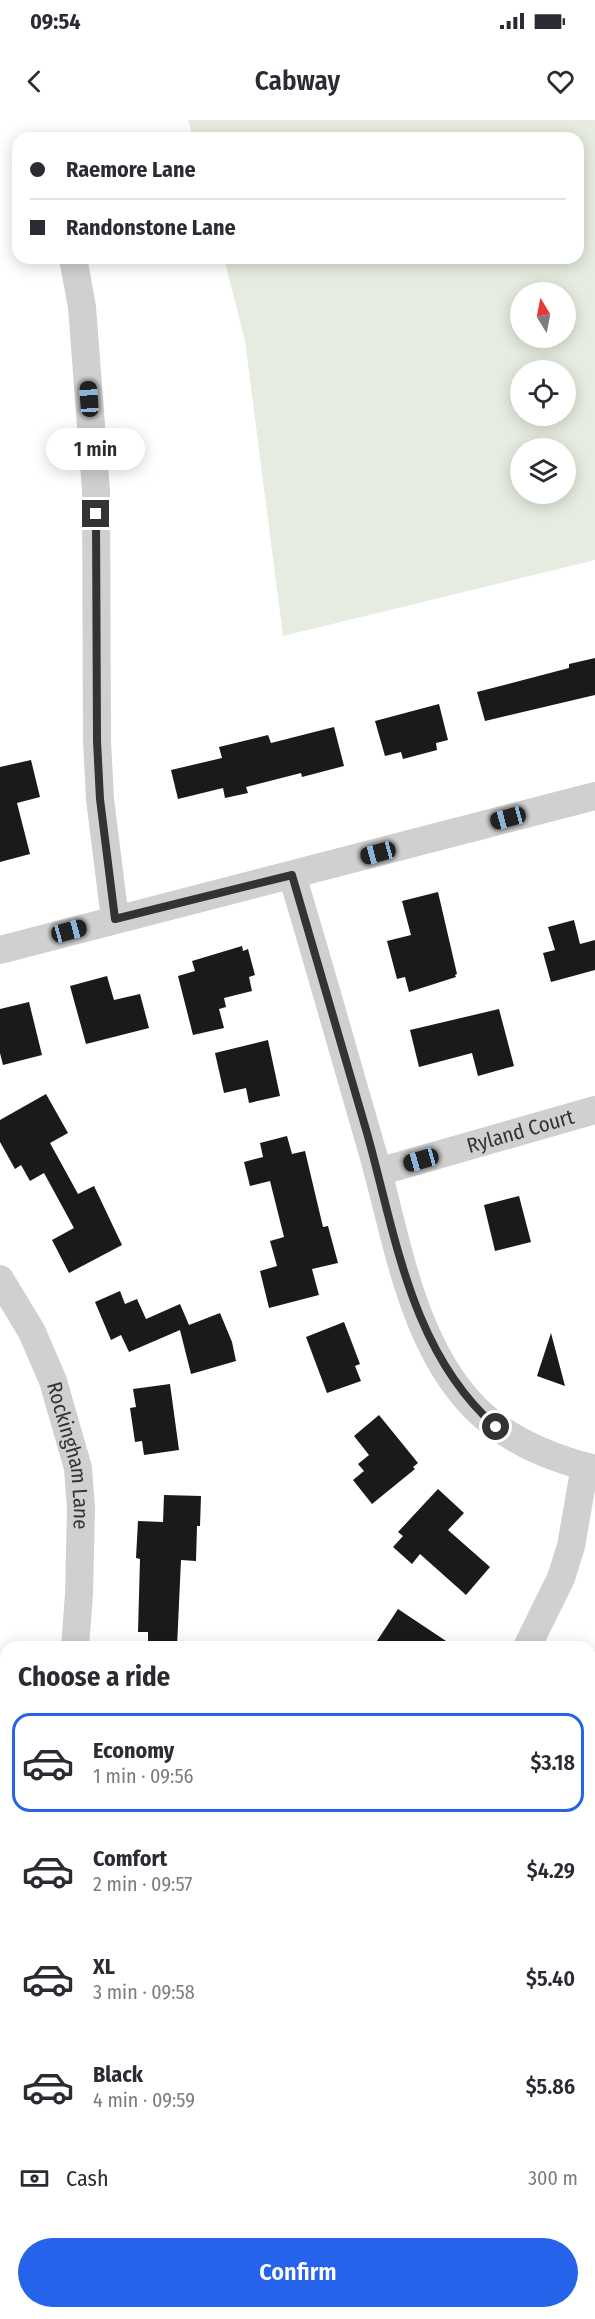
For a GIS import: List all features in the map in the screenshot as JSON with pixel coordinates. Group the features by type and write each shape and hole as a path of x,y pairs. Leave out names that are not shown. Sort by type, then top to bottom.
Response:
{"street":[{"path":"74,264 82,307 96,491 97,741 100,799 115,919"},
{"path":"0,950 595,796"},
{"path":"292,875 378,1172 406,1279 424,1328 460,1390 482,1414 517,1441 552,1456 590,1467 561,1578 529,1641"},
{"name":"Ryland Court","path":"378,1172 595,1110"},
{"name":"Rockingham Lane","path":"0,1279 32,1332 53,1381 78,1468 81,1509 75,1641"}],"shaded area":[{"path":"188,120 595,120 595,560 283,636 245,341 226,264 584,264 584,132 191,132"}],"building":[{"path":"595,658 595,695 485,721 477,692 569,668 569,664"},
{"path":"439,704 448,740 436,743 437,750 403,759 401,752 385,756 375,721"},
{"path":"334,727 344,766 302,777 301,773 246,787 248,793 225,798 223,788 178,799 171,770 222,758 219,747 268,735 271,743"},
{"path":"31,760 40,797 17,803 30,854 0,862 0,767"},
{"path":"438,892 457,974 456,977 409,992 405,977 397,979 387,941 411,935 402,901"},
{"path":"574,920 580,944 595,940 595,970 551,982 543,953 555,950 548,927"},
{"path":"242,946 243,951 248,949 255,975 249,977 252,991 224,998 226,1007 219,1009 224,1028 193,1035 178,976 195,971 192,961"},
{"path":"107,976 114,1000 140,994 149,1028 86,1044 70,986"},
{"path":"29,1002 42,1055 3,1065 0,1053 0,1009"},
{"path":"499,1009 514,1066 478,1076 472,1053 419,1067 410,1030"},
{"path":"268,1040 280,1096 249,1103 246,1088 224,1093 215,1053"},
{"path":"46,1094 68,1133 50,1143 78,1194 94,1186 122,1245 69,1273 52,1240 74,1228 44,1173 30,1181 21,1165 15,1169 0,1142 0,1120"},
{"path":"287,1136 292,1154 305,1151 323,1227 328,1226 338,1263 312,1269 319,1295 269,1308 260,1271 277,1266 270,1241 284,1237 270,1181 250,1186 244,1162 263,1157 260,1143"},
{"path":"519,1196 531,1242 495,1251 484,1205"},
{"path":"120,1291 125,1304 137,1299 146,1319 180,1304 189,1325 220,1313 232,1342 236,1361 191,1374 180,1330 129,1352 121,1335 111,1340 95,1302"},
{"path":"344,1322 360,1364 355,1366 361,1381 327,1393 306,1337"},
{"path":"551,1333 565,1386 537,1376"},
{"path":"170,1384 179,1450 144,1455 142,1441 135,1442 130,1408 136,1407 133,1389"},
{"path":"379,1415 418,1463 413,1467 415,1469 372,1504 353,1480 364,1471 358,1464 369,1455 354,1436"},
{"path":"438,1489 464,1513 448,1530 490,1567 466,1595 420,1554 412,1564 393,1547 403,1536 398,1532"},
{"path":"164,1495 201,1496 196,1561 181,1560 177,1641 148,1641 148,1632 138,1632 140,1559 136,1558 138,1521 163,1522"},
{"path":"398,1609 446,1641 377,1641"}],"route":[{"path":"96,514 97,741 100,799 115,919 292,875 406,1279 418,1312 440,1359 460,1390 475,1408 496,1427"}]}
